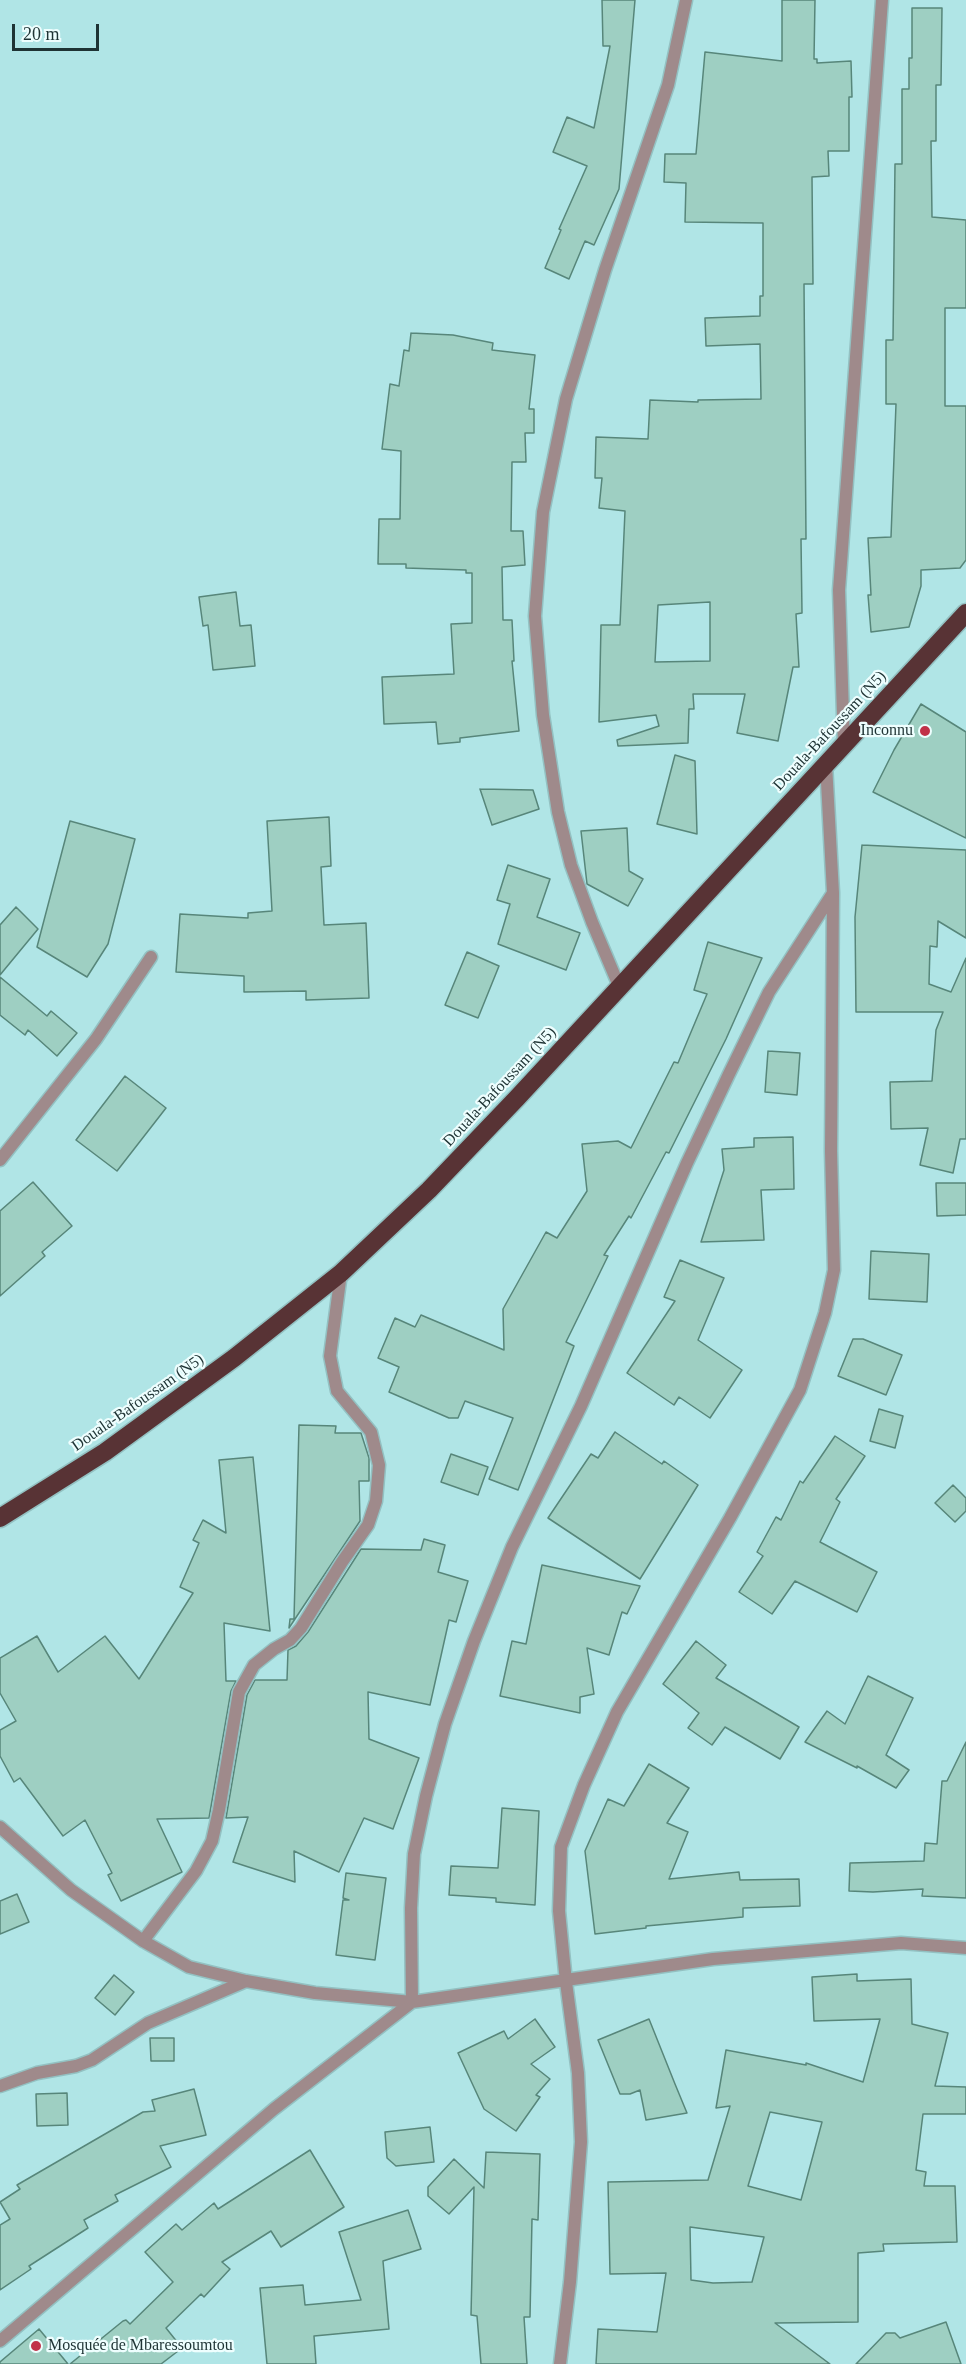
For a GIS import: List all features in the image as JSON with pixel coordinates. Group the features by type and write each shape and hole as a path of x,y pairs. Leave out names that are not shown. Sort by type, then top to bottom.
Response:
{"highway":[{"name":"Douala-Bafoussam (N5)","path":"0,1518 105,1452 234,1358 341,1273 429,1190 518,1098 619,986 966,613"}],"street":[{"path":"619,986 571,865 558,812 543,715 535,616 543,512 566,399 605,270 669,85 686,0"},
{"path":"844,746 839,590 882,0"},
{"path":"560,2364 570,2282 581,2142 578,2073 559,1911 561,1847 584,1785 617,1712 730,1518 800,1390 825,1313 834,1270 831,1151 833,893 826,764"},
{"path":"412,2002 411,1908 414,1854 445,1724 474,1641 512,1547 581,1406 687,1163 734,1064 769,992 833,893"},
{"path":"0,1160 96,1039 151,957"},
{"path":"143,1941 196,1871 212,1841 239,1692 254,1665 274,1649 291,1640 301,1628 368,1525 376,1502 379,1466 371,1432 337,1391 330,1356 341,1273"},
{"path":"0,1827 72,1890 143,1941 189,1967 246,1981 315,1993 412,2002 566,1982 713,1959 901,1943 966,1948"},
{"path":"0,2086 38,2073 76,2066 92,2060 148,2023 246,1981"},
{"path":"0,2341 274,2109 412,2002"}],"building":[{"path":"602,0 635,0 619,189 594,245 585,241 569,279 545,268 561,230 559,229 587,166 553,152 567,117 594,128 610,46 603,46"},
{"path":"782,0 815,0 814,59 817,59 817,63 851,61 852,97 849,97 849,151 828,151 829,176 812,177 813,284 804,284 806,539 801,539 802,613 796,614 799,667 793,667 778,741 737,733 745,694 693,694 694,709 689,709 688,743 618,746 617,740 659,726 656,715 599,722 601,625 620,625 625,511 599,508 602,478 595,478 596,437 648,439 650,400 698,402 698,400 761,399 760,344 706,346 705,318 760,316 760,296 763,296 763,223 685,222 686,183 664,182 665,154 696,154 705,52 782,61","holes":["710,602 710,661 655,662 658,605"]},
{"path":"912,8 942,8 941,85 936,85 936,141 931,141 932,217 966,220 966,308 945,308 945,406 966,406 966,560 960,568 921,570 921,586 909,627 871,632 868,595 871,595 868,538 891,537 896,404 886,404 886,340 893,340 895,164 902,164 902,89 909,89 909,58 912,58"},
{"path":"411,333 453,335 493,343 492,350 535,355 529,409 534,409 534,433 525,433 526,462 512,462 511,531 523,531 525,565 502,567 503,620 512,620 514,661 512,661 519,731 460,738 460,742 438,744 436,722 384,724 382,677 454,674 451,624 472,623 472,573 466,573 466,570 406,568 406,564 378,564 379,519 400,519 401,451 382,449 390,384 399,386 404,350 409,351"},
{"path":"236,592 240,626 251,625 255,666 213,670 208,625 203,626 199,597"},
{"path":"921,704 966,732 966,838 873,792"},
{"path":"675,755 695,761 697,834 657,824"},
{"path":"480,789 533,790 539,809 492,825"},
{"path":"329,817 331,866 321,867 324,925 366,923 369,998 306,1000 306,991 244,992 244,976 176,972 180,914 248,918 248,913 272,911 267,821"},
{"path":"70,821 135,839 108,944 87,977 37,947"},
{"path":"627,828 629,871 643,879 628,906 587,884 581,831"},
{"path":"862,845 966,850 966,938 938,921 937,947 930,946 929,984 951,992 966,958 966,1139 960,1139 953,1173 920,1165 928,1128 891,1129 890,1082 932,1081 936,1030 943,1012 856,1012 855,917"},
{"path":"508,865 550,879 537,917 580,933 566,970 498,944 510,904 497,900"},
{"path":"16,907 38,929 0,975 0,925"},
{"path":"708,942 762,958 726,1039 669,1153 666,1152 631,1218 629,1216 604,1255 608,1256 566,1342 574,1346 518,1490 489,1479 513,1418 465,1401 458,1418 449,1418 389,1392 399,1367 378,1358 395,1318 415,1327 421,1315 504,1350 503,1309 546,1232 557,1238 587,1191 582,1144 618,1141 631,1148 674,1062 678,1063 707,994 694,990"},
{"path":"467,952 499,966 478,1018 445,1005"},
{"path":"0,977 47,1016 51,1011 77,1033 57,1056 28,1030 25,1035 0,1015"},
{"path":"768,1051 800,1053 797,1095 765,1092"},
{"path":"125,1076 166,1108 117,1171 76,1140"},
{"path":"793,1137 794,1189 761,1190 764,1240 701,1242 724,1170 722,1149 754,1147 754,1138"},
{"path":"33,1182 72,1226 42,1252 45,1256 0,1296 0,1211"},
{"path":"936,1183 966,1183 966,1215 937,1216"},
{"path":"871,1251 929,1254 927,1302 869,1299"},
{"path":"680,1260 724,1278 698,1340 742,1370 710,1418 679,1397 674,1405 627,1373 675,1301 664,1297"},
{"path":"853,1339 863,1339 902,1355 886,1395 838,1376"},
{"path":"879,1409 903,1416 895,1448 870,1441"},
{"path":"299,1425 336,1426 335,1433 361,1433 369,1458 369,1481 359,1481 360,1521 289,1628 290,1619 294,1619"},
{"path":"615,1432 662,1464 664,1461 698,1485 640,1579 548,1518 591,1454 598,1458"},
{"path":"835,1436 865,1456 836,1499 840,1502 820,1542 877,1572 857,1612 795,1581 772,1614 739,1592 763,1556 757,1552 776,1517 781,1520 800,1481 803,1483"},
{"path":"451,1454 488,1467 478,1495 441,1482"},
{"path":"253,1457 270,1631 224,1623 226,1681 236,1681 231,1691 209,1818 157,1819 182,1872 121,1901 108,1875 112,1873 85,1820 63,1836 20,1778 14,1782 0,1756 0,1730 16,1721 0,1693 0,1658 37,1636 58,1672 105,1636 139,1679 193,1593 180,1587 199,1543 193,1540 203,1520 226,1533 219,1460"},
{"path":"953,1485 966,1498 966,1511 955,1522 935,1503"},
{"path":"424,1539 445,1545 438,1572 468,1581 456,1622 449,1620 430,1705 368,1692 369,1739 419,1758 393,1829 364,1818 339,1872 294,1851 295,1882 233,1862 248,1817 226,1818 247,1695 255,1680 287,1680 288,1650 296,1646 308,1632 361,1549 421,1550"},
{"path":"542,1565 640,1586 627,1614 622,1612 609,1655 587,1648 594,1694 580,1697 580,1713 500,1696 512,1641 526,1644"},
{"path":"696,1641 726,1665 716,1678 799,1727 780,1759 725,1727 712,1745 688,1728 699,1713 663,1684"},
{"path":"868,1676 913,1698 886,1755 909,1770 896,1788 857,1766 857,1768 805,1742 827,1711 845,1724"},
{"path":"966,1742 966,1898 922,1896 923,1889 849,1891 850,1863 924,1861 925,1843 937,1844 942,1781 947,1781"},
{"path":"649,1764 689,1788 667,1823 688,1832 669,1879 739,1872 740,1880 799,1879 800,1906 743,1908 743,1917 646,1926 646,1928 595,1934 585,1851 608,1799 624,1806"},
{"path":"502,1808 539,1811 535,1905 496,1902 496,1898 449,1895 451,1866 498,1868"},
{"path":"346,1873 386,1878 375,1960 336,1955 343,1900 349,1900 343,1898"},
{"path":"17,1894 29,1922 0,1934 0,1901"},
{"path":"857,1974 857,1981 911,1979 912,2024 948,2033 935,2086 966,2087 966,2114 923,2114 916,2170 926,2172 924,2186 955,2186 957,2242 883,2244 884,2251 858,2253 858,2322 775,2323 830,2364 596,2364 598,2329 657,2332 666,2273 610,2274 608,2182 708,2180 730,2106 716,2108 726,2050 806,2065 806,2063 863,2082 880,2019 814,2021 812,1977","holes":["770,2112 822,2122 801,2200 748,2186","690,2227 764,2237 752,2282 713,2283 691,2280"]},
{"path":"114,1975 134,1992 115,2015 95,1998"},
{"path":"535,2019 555,2047 531,2064 550,2079 536,2095 540,2097 516,2131 484,2109 458,2053 504,2031 508,2039"},
{"path":"649,2019 687,2113 646,2120 640,2090 630,2094 620,2094 598,2040"},
{"path":"150,2038 174,2038 174,2061 151,2061"},
{"path":"194,2089 206,2135 160,2146 171,2167 115,2195 118,2201 84,2220 88,2228 29,2266 31,2269 0,2290 0,2225 10,2219 0,2202 20,2189 17,2185 143,2112 155,2111 152,2100"},
{"path":"67,2093 68,2125 37,2126 36,2094"},
{"path":"430,2127 434,2162 396,2166 387,2158 385,2132"},
{"path":"310,2150 344,2207 281,2247 271,2231 222,2262 230,2269 204,2297 201,2294 166,2328 182,2348 161,2364 70,2364 123,2321 126,2320 130,2324 173,2282 145,2252 176,2224 182,2230 214,2203 218,2209"},
{"path":"486,2152 540,2154 538,2220 532,2219 530,2317 524,2317 527,2364 481,2364 477,2316 471,2315 474,2187 449,2214 428,2196 428,2187 454,2159 484,2188"},
{"path":"408,2210 421,2249 383,2261 389,2329 314,2336 316,2364 267,2364 260,2288 303,2285 305,2305 361,2300 339,2232"},
{"path":"946,2322 961,2364 856,2364 886,2333 895,2333 900,2338"},
{"name":"Mosquée de Mbaressoumtou","path":"39,2329 68,2364 0,2364 0,2362"}],"place":[{"name":"Inconnu","path":"925,731"},
{"name":"Mosquée de Mbaressoumtou","path":"36,2346"}]}
